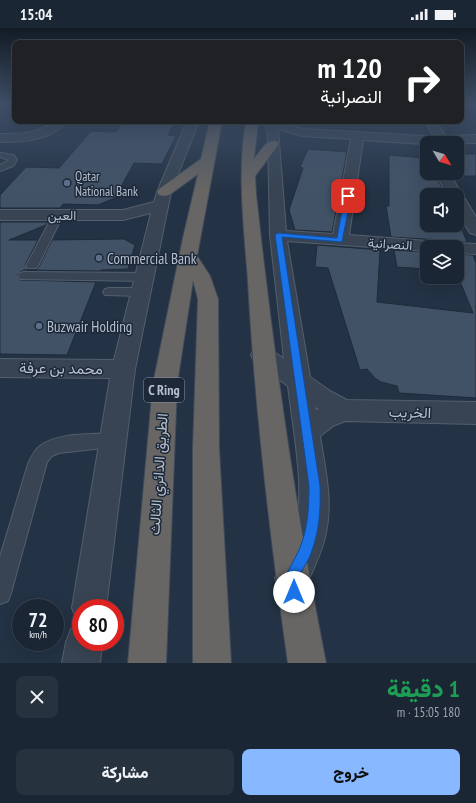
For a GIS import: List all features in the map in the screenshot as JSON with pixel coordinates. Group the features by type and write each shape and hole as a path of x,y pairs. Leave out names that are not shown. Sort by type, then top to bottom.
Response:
{"highway":[{"name":"الطريق الدائري الثالث","path":"147,663 164,384 191,238 213,134"},
{"path":"261,134 248,176 262,355 292,578 307,663"},
{"path":"161,207 207,161"},
{"path":"188,258 201,276 208,299 206,448 212,663"}],"street":[{"path":"0,138 19,138 41,134"},
{"path":"90,599 123,369 161,207 188,134"},
{"path":"263,134 314,486 315,508 312,531 304,555 292,578"},
{"path":"325,134 420,143"},
{"path":"340,240 358,136"},
{"path":"464,139 476,139"},
{"name":"العين","path":"0,215 123,215 147,220 161,207"},
{"path":"464,210 476,230"},
{"name":"النصرانية","path":"278,235 420,246"},
{"path":"464,248 476,249"},
{"name":"الخريب","path":"262,355 321,398 344,410"},
{"name":"محمد بن عرفة","path":"0,368 123,369"},
{"name":"الخريب","path":"307,431 324,418 344,410 476,414"},
{"path":"81,663 83,651"}],"lane":[{"path":"0,155 11,157 14,160 10,164 0,168"},
{"path":"32,266 58,215"},
{"path":"24,276 143,285"},
{"path":"109,292 143,285"},
{"path":"0,593 40,457 46,451 59,446 112,440"}],"building":[{"path":"89,134 169,134 168,135 176,136 162,164 134,163 115,198 98,205 63,204 60,208 0,208 0,195 26,167 59,168"},
{"path":"308,149 347,152 332,232 295,230 289,210 303,168 300,167"},
{"path":"464,154 476,154 476,176 464,176"},
{"path":"389,155 420,158 420,180 438,180 442,188 420,188 420,232 463,232 467,242 464,242 464,240 391,237 386,206 389,206"},
{"path":"0,222 48,222 46,225 9,240 38,240 25,265 28,270 36,270 39,267 52,240 124,239 135,245 128,269 101,271 24,270 17,275 20,280 96,282 67,355 0,354"},
{"path":"317,245 380,250 377,302 473,313 461,284 464,284 464,254 473,255 476,263 476,398 399,393 397,386 381,382 367,369 360,370 328,268 315,267"},
{"path":"394,250 420,252 420,269 397,267"}],"place":[{"name":"Qatar National Bank","path":"67,183"},
{"name":"Commercial Bank","path":"99,258"},
{"name":"Buzwair Holding","path":"39,326"}],"route":[{"path":"294,592 292,578 304,555 312,531 315,508 314,486 307,431 278,235 340,240 348,196"}]}
